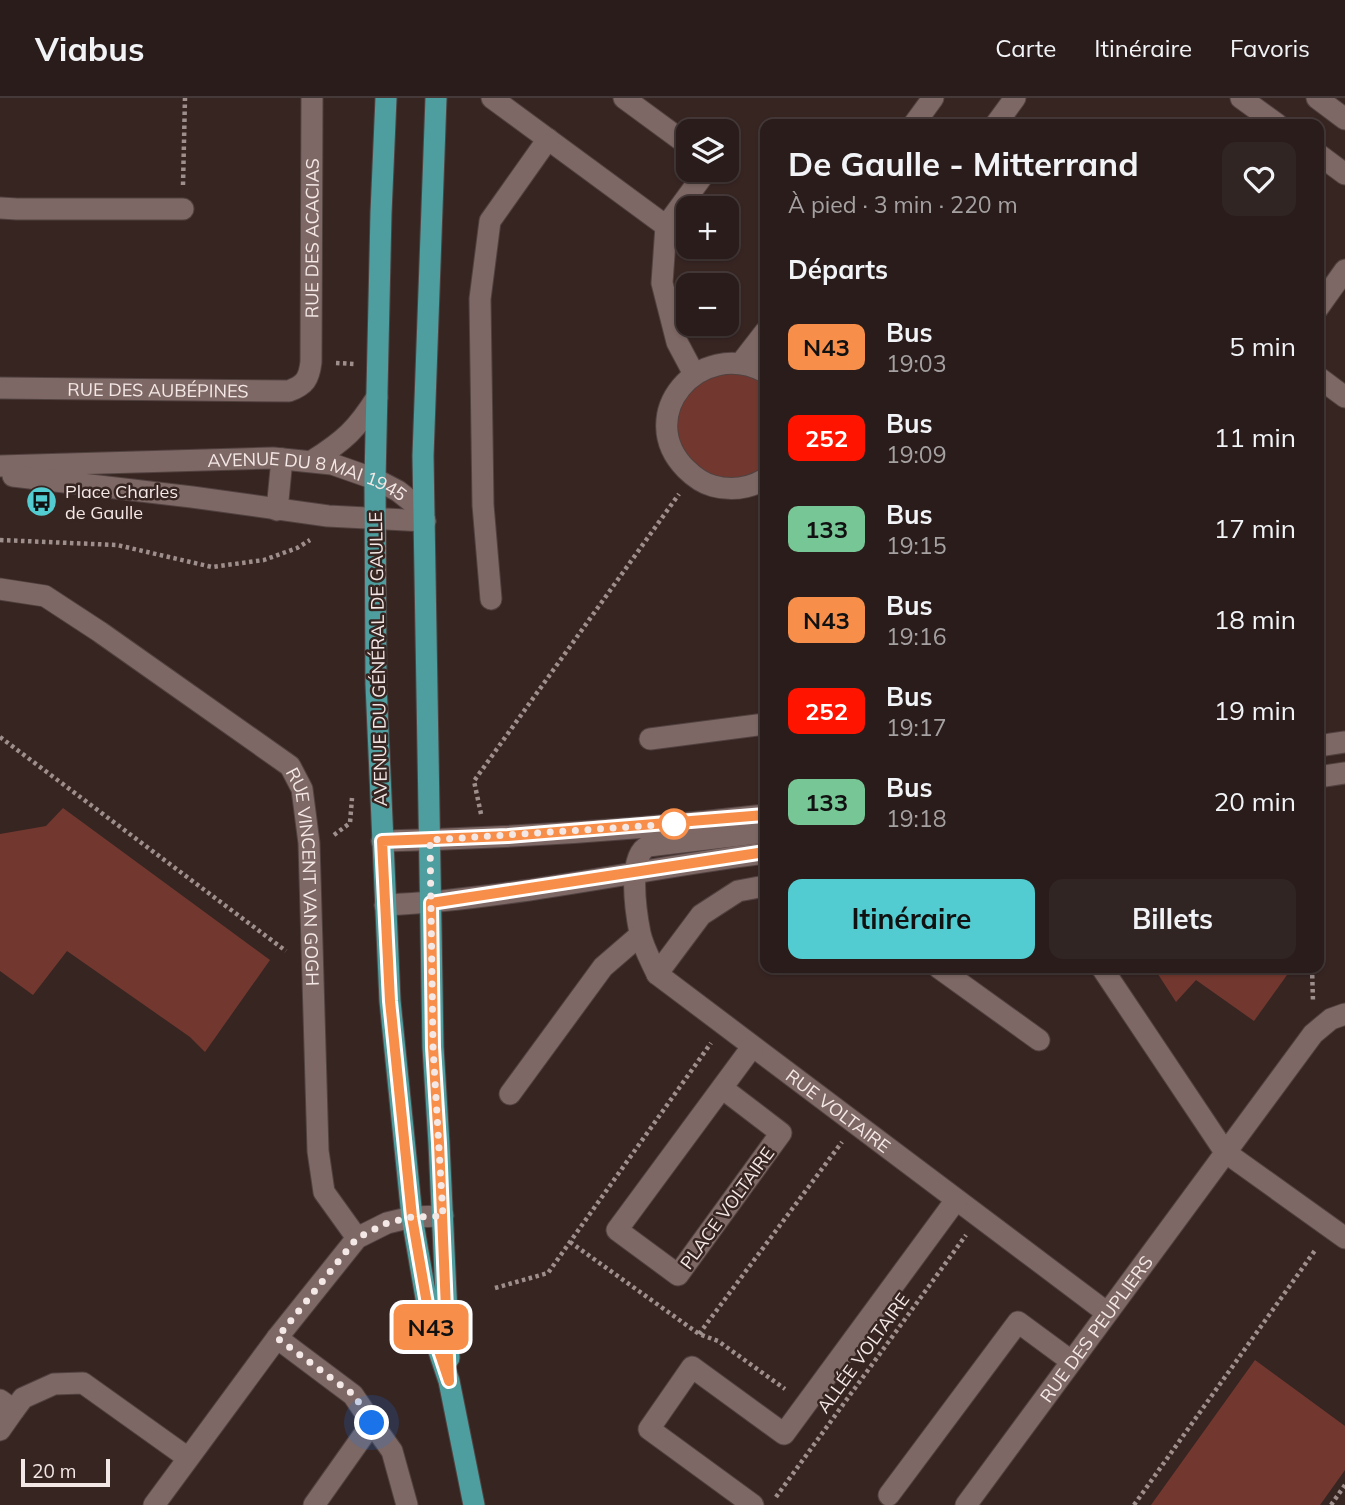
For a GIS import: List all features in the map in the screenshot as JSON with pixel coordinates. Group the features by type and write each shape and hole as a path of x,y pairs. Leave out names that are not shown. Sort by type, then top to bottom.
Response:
{"main road":[{"name":"AVENUE DU GÉNÉRAL DE GAULLE","path":"386,98 380,213 375,519 376,684 391,1013 412,1217 431,1327 449,1381 474,1505"},
{"name":"AVENUE DU GÉNÉRAL DE GAULLE","path":"436,98 423,456 433,1047 449,1381"}],"street":[{"name":"RUE DES ACACIAS","path":"310,370 313,98"},
{"path":"492,98 666,226"},
{"path":"624,98 676,136"},
{"path":"918,119 933,98"},
{"path":"1000,119 1015,98"},
{"path":"1241,98 1270,119"},
{"path":"1317,98 1345,119"},
{"path":"491,599 483,505 482,286 490,221 548,139"},
{"path":"1324,158 1345,174"},
{"path":"694,374 677,342 662,283 666,226 698,182"},
{"path":"0,208 183,209"},
{"path":"1324,300 1345,270"},
{"path":"741,363 760,338"},
{"path":"760,370 741,363 716,364 694,374 677,392 671,403 667,428 673,452 679,463 692,476 708,485 733,489 745,488 760,481"},
{"name":"RUE DES AUBÉPINES","path":"0,388 289,391 301,387 310,370"},
{"path":"1324,381 1345,397"},
{"path":"312,461 341,443 377,397"},
{"path":"277,510 282,459"},
{"name":"AVENUE DU 8 MAI 1945","path":"0,466 282,459 312,461 332,464 375,479 398,491 417,506 425,521"},
{"name":"AVENUE DU 8 MAI 1945","path":"0,474 277,510 425,521"},
{"name":"RUE VINCENT VAN GOGH","path":"0,589 45,596 290,766 302,789 309,843 318,1151 324,1192 357,1238"},
{"path":"650,739 760,725"},
{"path":"1324,745 1345,742"},
{"path":"1324,775 1345,773"},
{"path":"382,841 715,821 760,816"},
{"path":"635,872 638,854 648,846 760,833"},
{"path":"385,905 431,903 760,854"},
{"name":"RUE VOLTAIRE","path":"635,872 640,935 657,974 1106,1312"},
{"path":"657,974 701,915 738,891 760,888"},
{"path":"510,1094 603,967 640,935"},
{"path":"946,973 1039,1040"},
{"path":"1105,973 1225,1152 1338,1233"},
{"name":"RUE DES PEUPLIERS","path":"966,1505 1313,1034 1331,1019 1345,1014"},
{"name":"PLACE VOLTAIRE","path":"722,1088 781,1133 678,1275 617,1230 752,1047"},
{"path":"753,1505 649,1429 692,1367 784,1434 956,1200"},
{"path":"154,1505 277,1338 357,1238 387,1223 412,1217 443,1216"},
{"path":"889,1495 1018,1322 1071,1361"},
{"path":"277,1338 354,1395 392,1451 407,1505"},
{"path":"0,1430 7,1405 54,1384 83,1383 188,1458"},
{"path":"314,1505 372,1423"}],"path":[{"path":"183,209 185,98"},
{"path":"310,370 377,365"},
{"path":"474,781 692,476"},
{"path":"0,540 117,545 212,566 264,560 297,548 348,517"},
{"path":"0,737 312,970"},
{"path":"329,840 350,822 352,798"},
{"path":"495,1288 548,1273 723,1025"},
{"path":"699,1334 856,1125"},
{"name":"ALLÉE VOLTAIRE","path":"770,1505 979,1217"},
{"path":"1134,1505 1338,1233"},
{"path":"570,1242 699,1334 718,1341 831,1422"},
{"path":"1331,1505 1345,1485"}],"shaded area":[{"path":"760,372 760,480 708,485 667,428 694,374"},
{"path":"63,808 270,960 205,1052 190,1037 67,951 33,995 0,971 0,834 46,826"},
{"path":"1157,973 1288,973 1254,1021 1196,980 1176,1002"},
{"path":"1255,1360 1345,1426 1345,1470 1320,1505 1151,1505"}],"bus line":[{"name":"N43","path":"760,816 508,836 382,841 390,1001 412,1217 431,1327 449,1381 433,1047 431,903 760,853"}],"place":[{"name":"Place Charles de Gaulle","path":"42,501"}],"route":[{"path":"372,1423 354,1395 277,1338 357,1238 387,1223 412,1217 443,1216 433,1047 430,840 674,824"}]}
